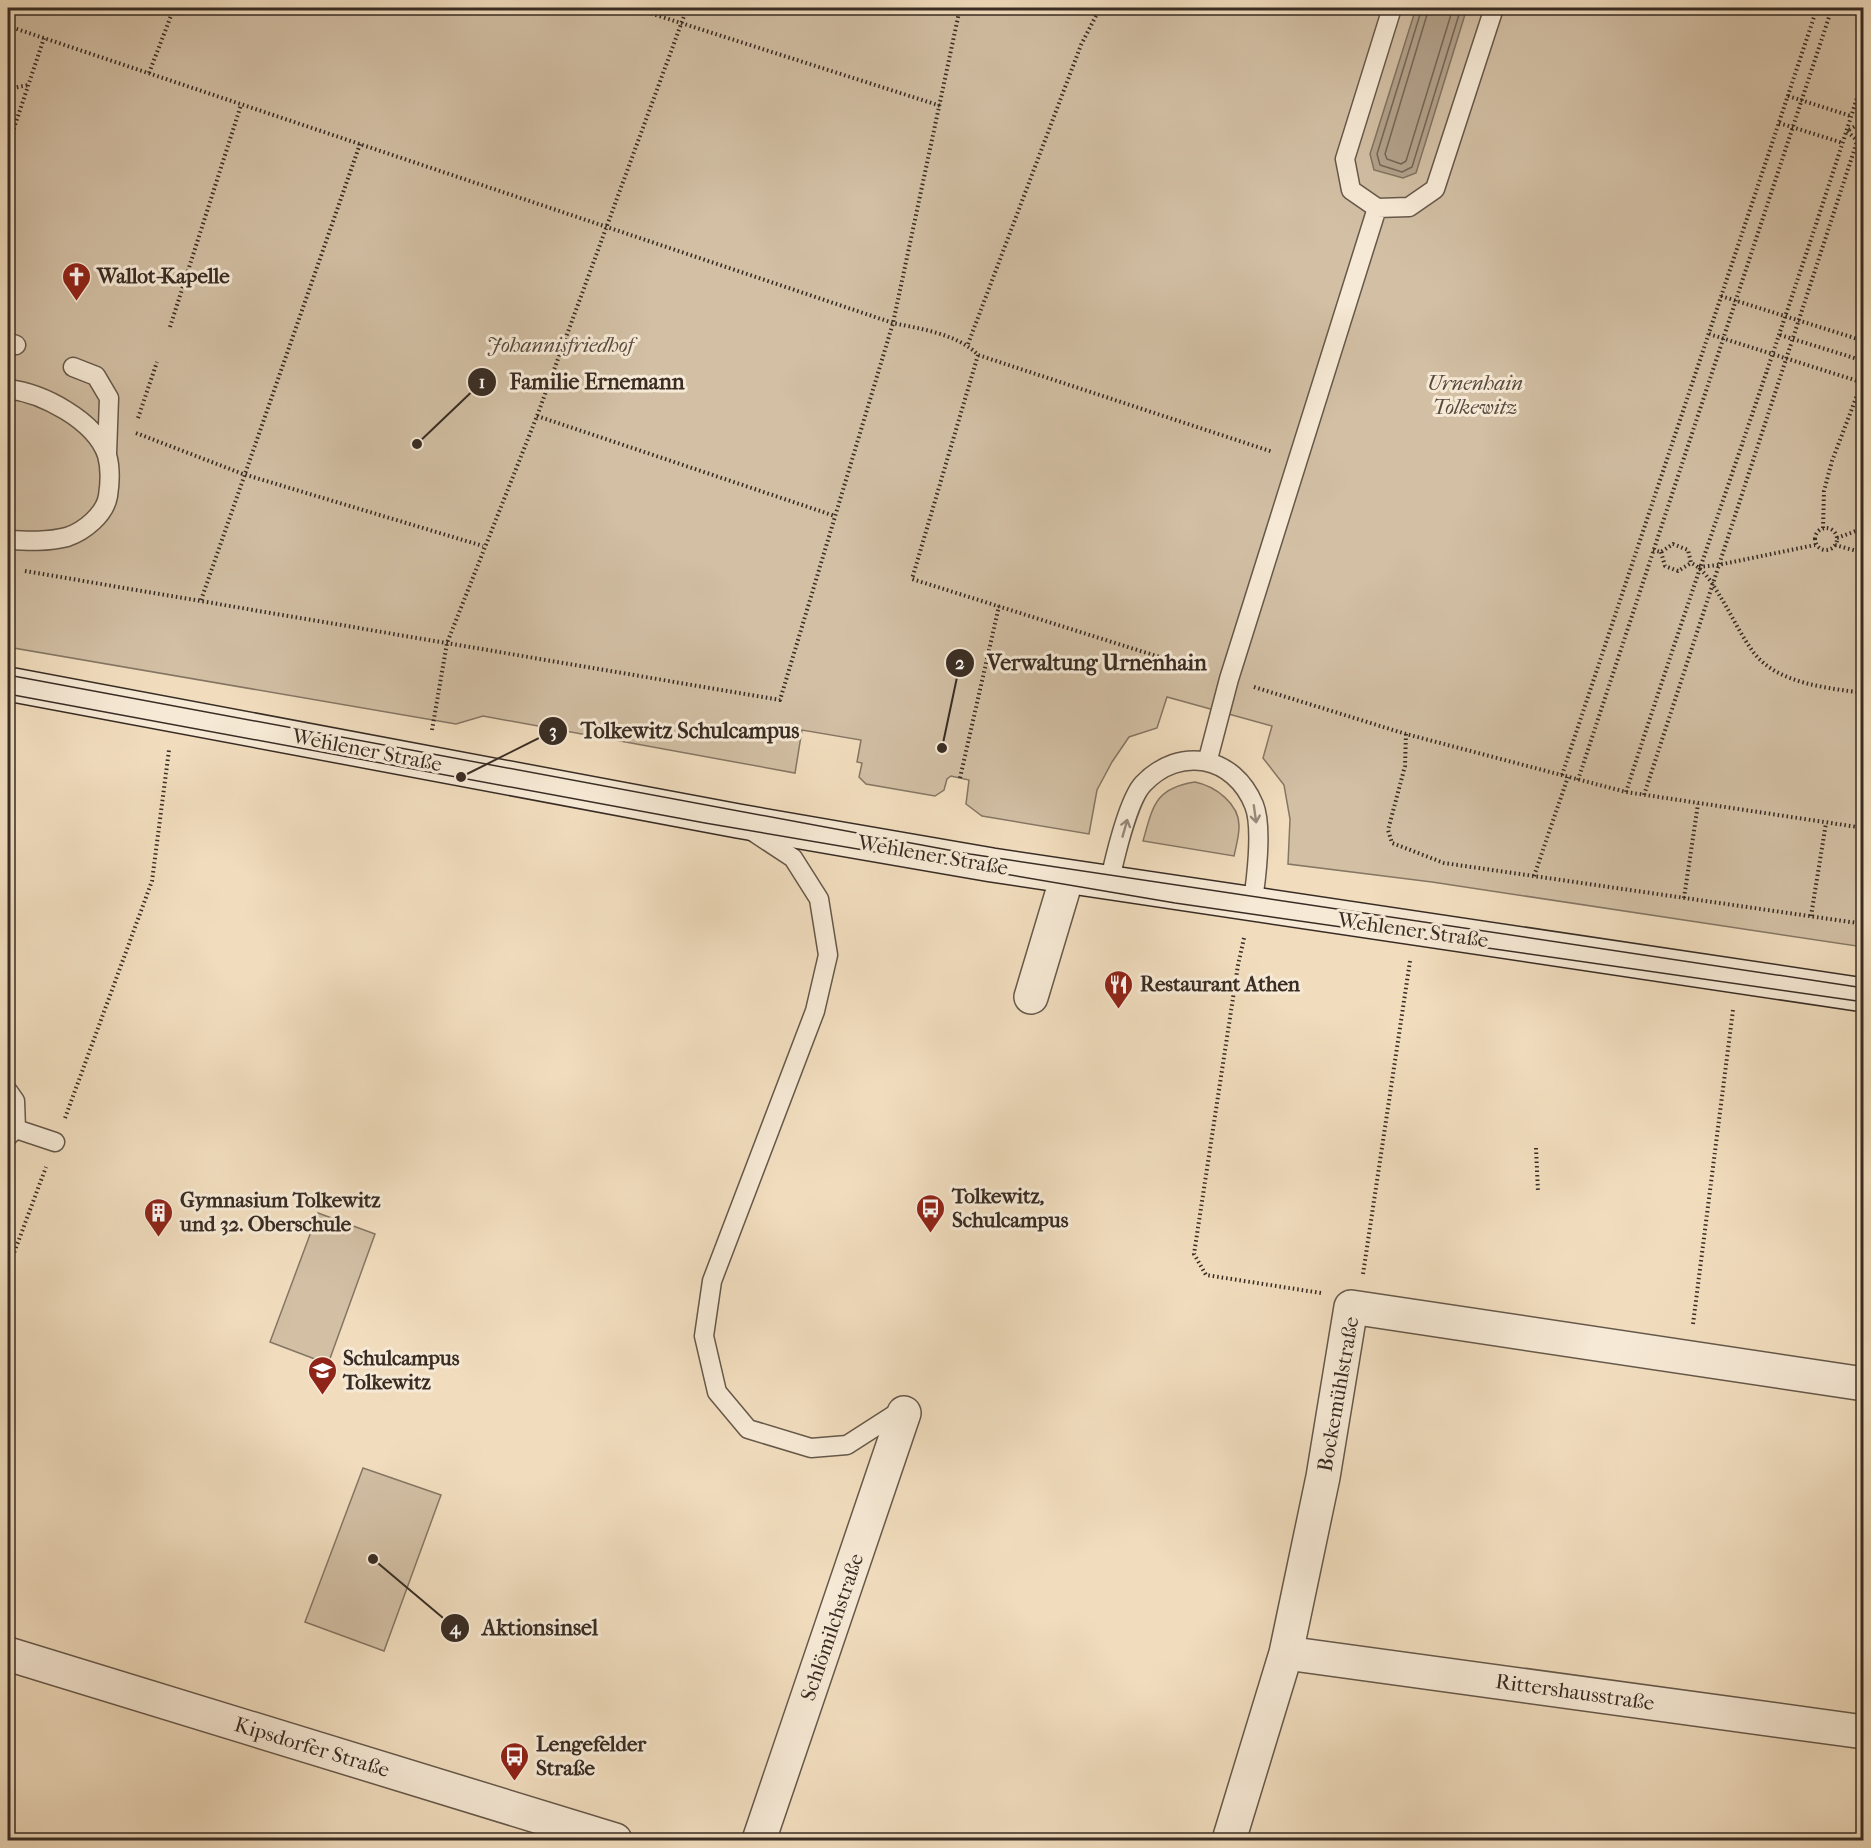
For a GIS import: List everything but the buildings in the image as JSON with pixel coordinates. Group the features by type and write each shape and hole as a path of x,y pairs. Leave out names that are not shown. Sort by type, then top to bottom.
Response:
{"street":[{"name":"Wehlener Straße","path":"8,684 738,821 1067,877 1863,995"},
{"path":"1031,997 1067,877"},
{"name":"Bockemühlstraße","path":"1229,1840 1286,1653 1323,1478 1351,1307 1863,1384"},
{"name":"Schlömilchstraße","path":"759,1840 905,1410"},
{"name":"Rittershausstraße","path":"1286,1653 1863,1732"},
{"name":"Kipsdorfer Straße","path":"8,1654 615,1840"}],"lane":[{"path":"1392,8 1345,159 1351,190 1377,208 1408,207 1435,189 1494,8"},
{"path":"1208,759 1229,679 1300,461 1377,208"},
{"path":"8,540 34,541 68,537 92,523 106,505 111,480 107,454 109,398 96,376 73,367"},
{"path":"8,388 45,398 72,414 93,435 107,454"},
{"path":"1109,884 1127,819 1143,785 1172,762 1208,759 1237,777 1255,806 1258,847 1252,906"},
{"path":"738,821 793,858 819,899 828,955 815,1011 712,1281 704,1336 717,1392 748,1429 810,1448 847,1445 905,1410"},
{"path":"8,1091 15,1101 12,1132 55,1142"}],"path":[{"path":"149,74 174,8"},
{"path":"634,8 941,106"},
{"path":"426,761 447,644 483,546 537,416 687,8"},
{"path":"18,569 780,700 893,323 941,106 960,8"},
{"path":"968,344 1081,45 1100,8"},
{"path":"1562,776 1817,8"},
{"path":"1578,780 1832,8"},
{"path":"8,26 893,323 920,328 968,344 978,355 1300,461"},
{"path":"8,146 44,38"},
{"path":"1626,792 1699,567 1786,316 1863,76"},
{"path":"8,89 28,85"},
{"path":"1788,96 1851,116"},
{"path":"170,327 241,105"},
{"path":"1847,131 1863,121"},
{"path":"1644,795 1863,121"},
{"path":"1779,123 1843,143"},
{"path":"1847,131 1863,147"},
{"path":"201,600 243,474 360,144"},
{"path":"1721,296 1863,341"},
{"path":"1709,334 1862,382"},
{"path":"1780,334 1863,361"},
{"path":"978,355 912,579 1406,734 1562,776 1626,792 1863,828"},
{"path":"1823,528 1824,491 1832,461 1863,377"},
{"path":"537,416 835,516"},
{"path":"133,432 243,474 483,546"},
{"path":"1699,567 1815,545 1826,551 1835,545 1837,538 1834,531 1823,528"},
{"path":"1815,545 1815,534 1823,528"},
{"path":"1837,538 1863,528"},
{"path":"1653,550 1661,552 1673,544 1688,550 1691,563"},
{"path":"1835,545 1863,554"},
{"path":"1661,552 1665,566 1678,571 1691,563"},
{"path":"1691,563 1699,567 1712,583 1755,654 1785,676 1813,686 1863,693"},
{"path":"960,778 999,606"},
{"path":"8,1269 152,881 166,770 176,714"},
{"path":"1406,734 1405,766 1388,830 1392,843 1444,864 1863,924"},
{"path":"1534,876 1568,777"},
{"path":"1684,898 1698,804"},
{"path":"1811,916 1826,823"},
{"path":"1252,906 1238,965 1194,1254 1206,1275 1335,1295 1351,1307 1360,1290 1414,930"},
{"path":"1688,1358 1737,977"},
{"path":"1536,1148 1538,1192"},
{"path":"1376,1835 1395,1840"}],"green space":[{"path":"8,8 1863,8 1863,947 1432,882 1288,864 1290,819 1284,785 1263,758 1272,726 1167,697 1157,728 1129,737 1112,762 1097,790 1089,834 982,816 966,804 969,780 951,776 947,779 944,790 935,796 866,784 859,777 862,763 857,762 861,740 802,730 795,773 483,716 456,724 8,647"},
{"path":"1195,782 1210,787 1225,797 1235,811 1239,827 1234,856 1143,841 1153,809 1164,794 1171,789"},
{"path":"318,1213 375,1234 328,1364 270,1342"},
{"path":"363,1468 441,1495 384,1651 305,1622"}],"water":[{"path":"1416,8 1467,8 1416,173 1403,178 1374,170 1370,154"}],"tram line":[{"path":"8,675 970,854 1864,988"},
{"path":"8,694 705,823 1175,903 1864,1002"}],"place":[{"name":"Wallot-Kapelle","path":"76,302"},
{"name":"Familie Ernemann","path":"417,444"},
{"name":"Verwaltung Urnenhain","path":"942,748"},
{"name":"Tolkewitz Schulcampus","path":"461,777"},
{"name":"Restaurant Athen","path":"1119,1010"},
{"name":"Tolkewitz, Schulcampus","path":"931,1234"},
{"name":"Gymnasium Tolkewitz und 32. Oberschule","path":"159,1238"},
{"name":"Schulcampus Tolkewitz","path":"322,1396"},
{"name":"Aktionsinsel","path":"373,1559"},
{"name":"Lengefelder Straße","path":"515,1782"}],"park label":[{"name":"Johannisfriedhof","path":"560,345"},
{"name":"Urnenhain Tolkewitz","path":"1475,395"}]}
